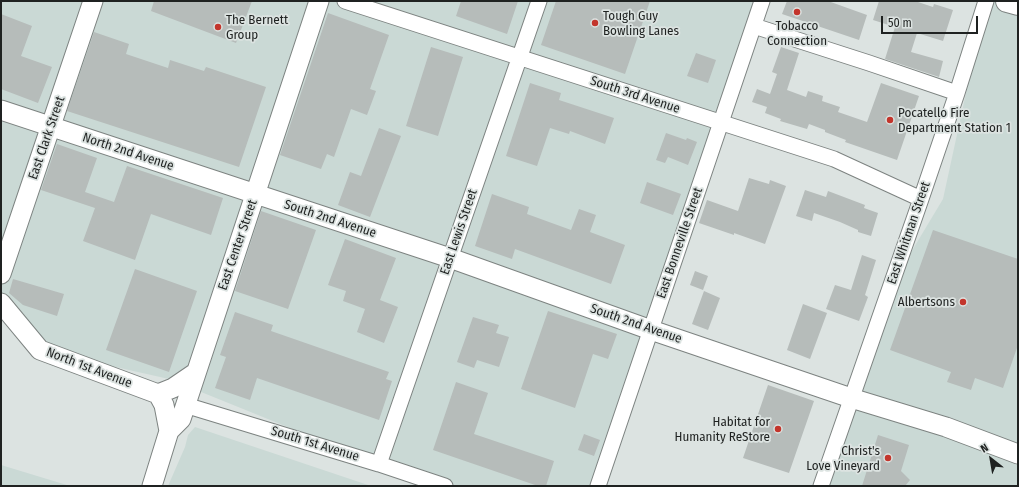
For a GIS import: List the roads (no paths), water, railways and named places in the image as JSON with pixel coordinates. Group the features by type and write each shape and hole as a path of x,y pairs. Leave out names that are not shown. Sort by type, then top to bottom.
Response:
{"main road":[{"path":"1008,1 1018,4"}],"street":[{"name":"East Clark Street","path":"1,274 93,1"},
{"name":"East Center Street","path":"152,486 169,431 180,419 185,405 319,1"},
{"name":"South 3rd Avenue","path":"344,1 834,159 921,199"},
{"name":"East Lewis Street","path":"379,464 539,1"},
{"name":"East Bonneville Street","path":"598,486 762,1"},
{"name":"East Whitman Street","path":"821,486 921,199 986,1"},
{"path":"754,26 870,63 957,93"},
{"name":"North 2nd Avenue","path":"1,110 255,194"},
{"name":"South 2nd Avenue","path":"255,194 450,258 651,330 851,398 946,427 1018,454"},
{"name":"North 1st Avenue","path":"1,303 40,350 158,394"},
{"path":"169,431 164,405 158,394 173,388 195,374"},
{"name":"South 1st Avenue","path":"185,405 379,464 445,486"}],"place":[{"name":"Tobacco Connection","path":"797,12"},
{"name":"Tough Guy Bowling Lanes","path":"595,23"},
{"name":"The Bernett Group","path":"218,27"},
{"name":"Pocatello Fire Department Station 1","path":"890,120"},
{"name":"Albertsons","path":"963,302"},
{"name":"Habitat for Humanity ReStore","path":"778,429"},
{"name":"Christ's Love Vineyard","path":"888,458"}]}
